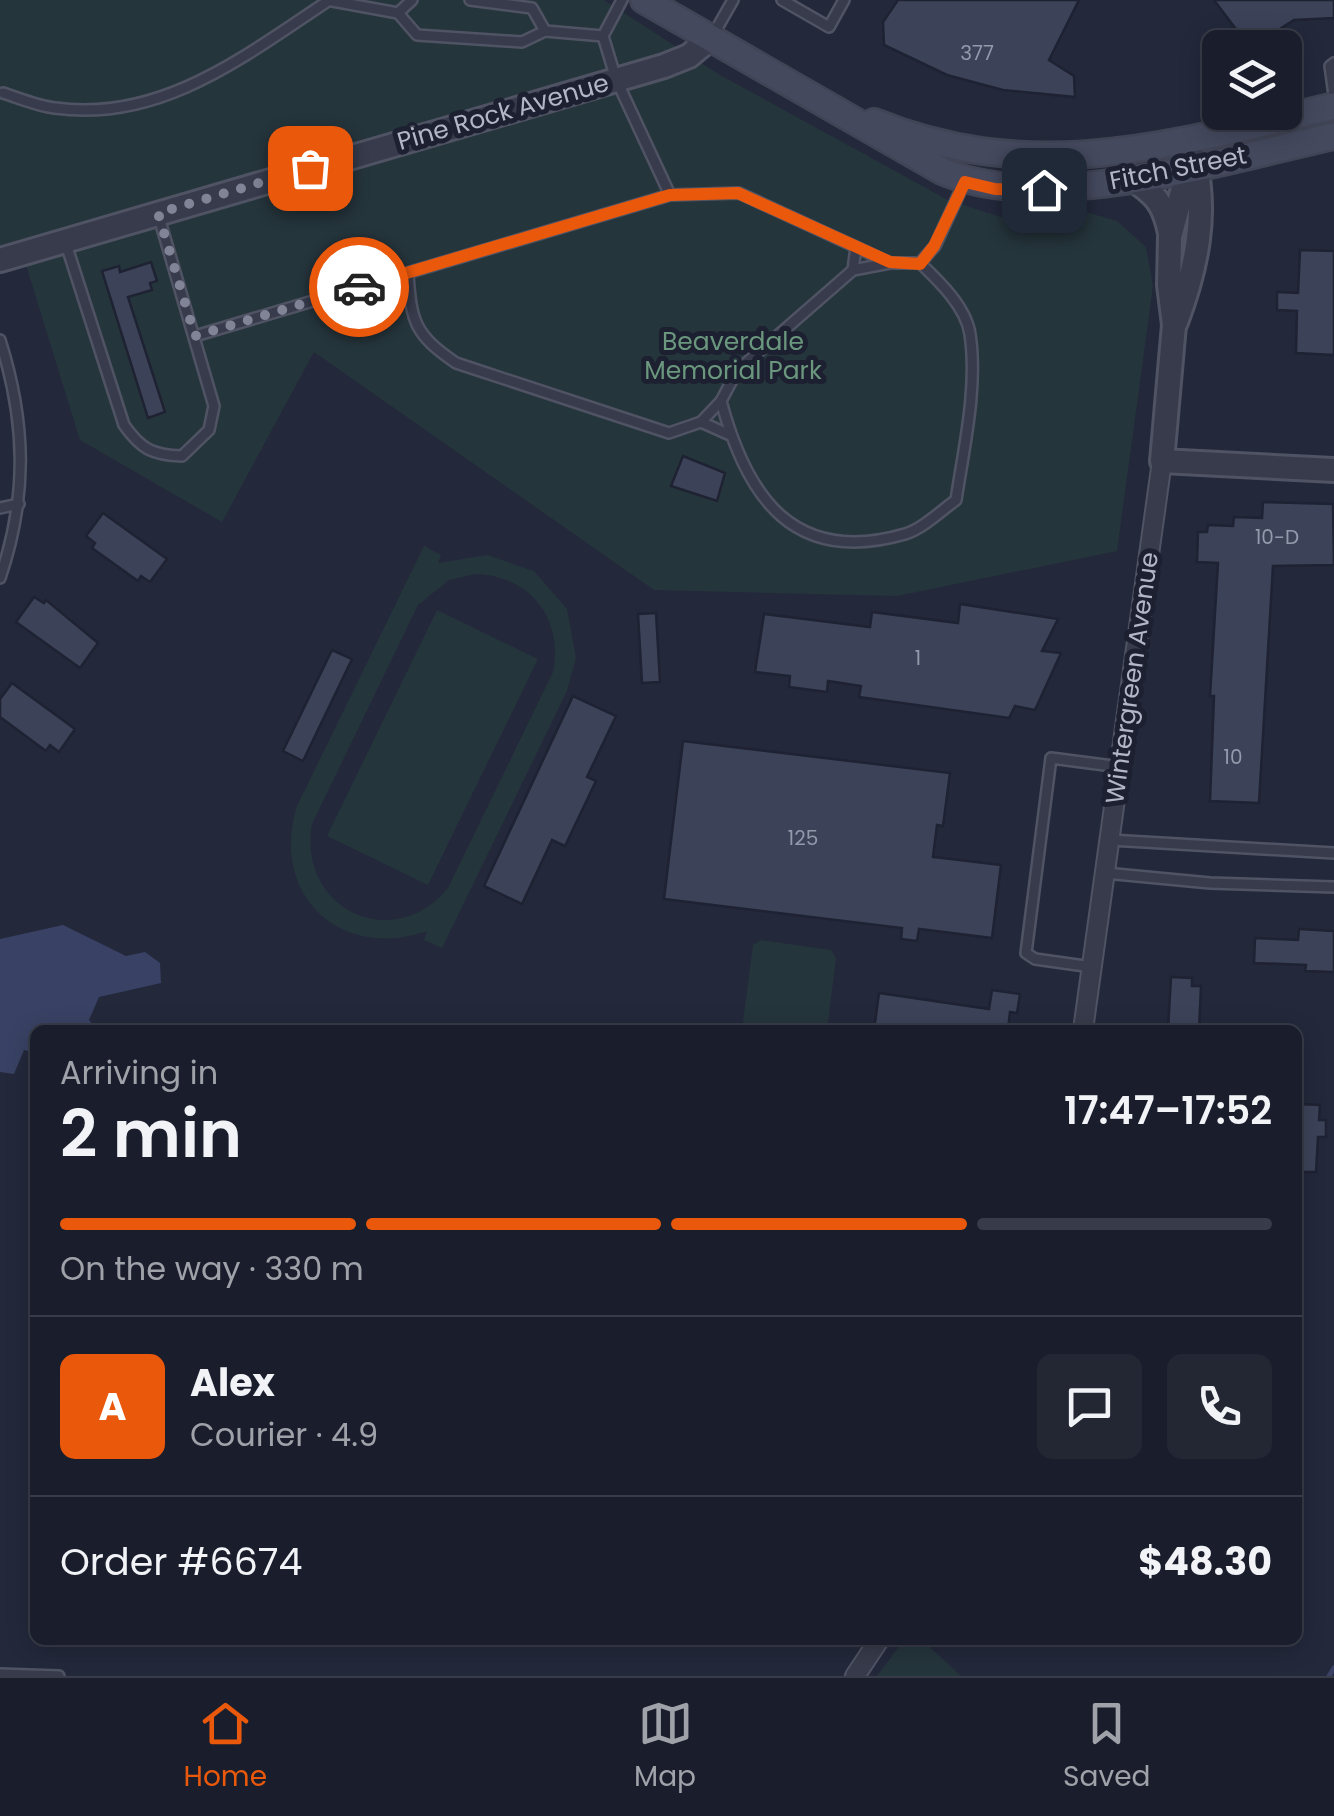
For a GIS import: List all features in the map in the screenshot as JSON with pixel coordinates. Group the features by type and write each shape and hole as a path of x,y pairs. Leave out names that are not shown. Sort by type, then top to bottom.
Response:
{"main road":[{"name":"Fitch Street","path":"644,0 965,182 1024,190 1131,178 1334,106"},
{"name":"Fitch Street","path":"805,94 892,129 1012,156 1192,154 1334,136"}],"street":[{"name":"Pine Rock Avenue","path":"0,260 616,79 689,56 712,37"},
{"name":"Wintergreen Avenue","path":"1083,1025 1162,461 1174,325 1168,285 1170,238 1192,154"},
{"name":"Wintergreen Avenue","path":"1174,325 1189,287 1201,216 1202,184 1192,154"},
{"path":"1131,178 1146,186 1165,208 1170,238"},
{"path":"1162,461 1334,470"},
{"path":"855,1676 875,1645"}],"lane":[{"path":"398,12 412,0"},
{"path":"470,0 532,8 546,31"},
{"path":"622,0 603,36 616,79 670,195"},
{"path":"712,37 733,0"},
{"path":"782,0 830,27 844,0"},
{"path":"1,91 54,108 132,108 215,76 327,1 398,12 417,34 522,42 546,31 603,36"},
{"path":"1334,63 1330,66 1334,95"},
{"path":"920,264 934,246 965,182"},
{"path":"195,336 670,195 738,193 890,262"},
{"path":"65,241 124,425 137,444 155,456 182,456 209,430 214,406 158,213"},
{"path":"853,270 856,246"},
{"path":"408,273 410,315 427,343 456,363 669,433 701,422 721,401 737,372 853,270 890,262 920,264 944,285 970,331 969,413 956,500 908,534 837,544 784,522 751,484 730,435 721,401"},
{"path":"0,340 20,415 23,454 20,504 0,578"},
{"path":"701,422 730,435"},
{"path":"0,508 20,504"},
{"path":"1092,967 1035,959 1026,953 1051,758 1120,767"},
{"path":"1110,840 1334,853"},
{"path":"1105,873 1210,883 1334,887"},
{"path":"0,1674 59,1676"}],"green space":[{"name":"Beaverdale Memorial Park","path":"0,0 604,0 720,75 948,200 1004,218 1089,213 1117,221 1146,247 1153,286 1117,551 897,596 654,590 314,352 222,522 80,440 26,265 0,272"},
{"path":"424,546 441,555 438,563 487,555 534,571 567,609 576,658 567,691 442,948 424,940 427,931 396,938 366,937 341,928 319,913 303,893 293,867 291,838 297,806","holes":["475,574 512,582 538,603 553,634 553,672 448,888 426,908 401,918 377,920 354,913 334,899 319,879 311,854 312,824 418,605 449,580"]},
{"path":"437,610 538,659 428,885 327,836"},
{"path":"761,940 831,950 836,958 828,1025 743,1025 753,945"},
{"path":"900,1645 927,1645 961,1676 877,1676"}],"water":[{"path":"63,925 126,956 145,952 160,963 161,983 99,997 89,1020 93,1025 30,1025 30,1052 24,1050 14,1074 0,1072 0,939"}],"building":[{"path":"898,0 1079,0 1049,60 1074,76 1075,97 1003,90 947,75 884,45 883,22"},
{"path":"1214,0 1334,0 1334,18 1294,20 1278,30 1236,30"},
{"path":"1300,250 1334,251 1334,355 1296,353 1297,311 1277,310 1277,292 1298,293"},
{"path":"151,262 157,281 150,283 152,290 128,297 165,412 148,418 102,271 119,266 120,272"},
{"path":"683,456 725,473 717,501 671,486"},
{"path":"1263,502 1333,504 1334,565 1273,566 1259,803 1210,801 1214,696 1210,696 1218,563 1197,562 1198,532 1207,532 1208,525 1233,526 1234,517 1262,518"},
{"path":"103,513 167,559 150,582 141,576 138,581 92,548 95,543 86,536"},
{"path":"34,597 44,603 46,600 98,643 80,668 16,622"},
{"path":"960,604 1058,619 1042,651 1061,653 1035,710 1015,706 1009,718 859,697 861,686 828,681 827,692 789,687 790,676 755,672 764,614 870,627 872,612 958,623"},
{"path":"656,613 660,682 642,683 638,614"},
{"path":"332,650 352,659 303,761 283,751"},
{"path":"12,683 75,729 59,752 50,745 46,751 0,717 0,699"},
{"path":"573,696 616,716 587,777 596,781 565,846 552,840 522,904 484,886"},
{"path":"683,741 950,773 943,826 937,825 933,857 1001,865 992,938 919,929 917,941 901,939 902,928 664,899"},
{"path":"1299,929 1334,931 1334,972 1305,971 1306,965 1254,963 1255,938 1298,940"},
{"path":"1171,977 1192,978 1192,986 1201,986 1199,1025 1168,1025"},
{"path":"992,990 1020,994 1017,1013 1010,1012 1009,1025 875,1025 879,993 989,1009"},
{"path":"1302,1104 1320,1105 1319,1120 1326,1120 1326,1137 1318,1137 1316,1172 1302,1172"}],"waterway":[{"path":"1329,1676 1334,1668"}],"way so far":[{"path":"310,168 158,213 195,336 359,287"}],"route":[{"path":"359,287 670,195 738,193 890,262 920,264 934,246 965,182 995,189 1044,190"}]}
